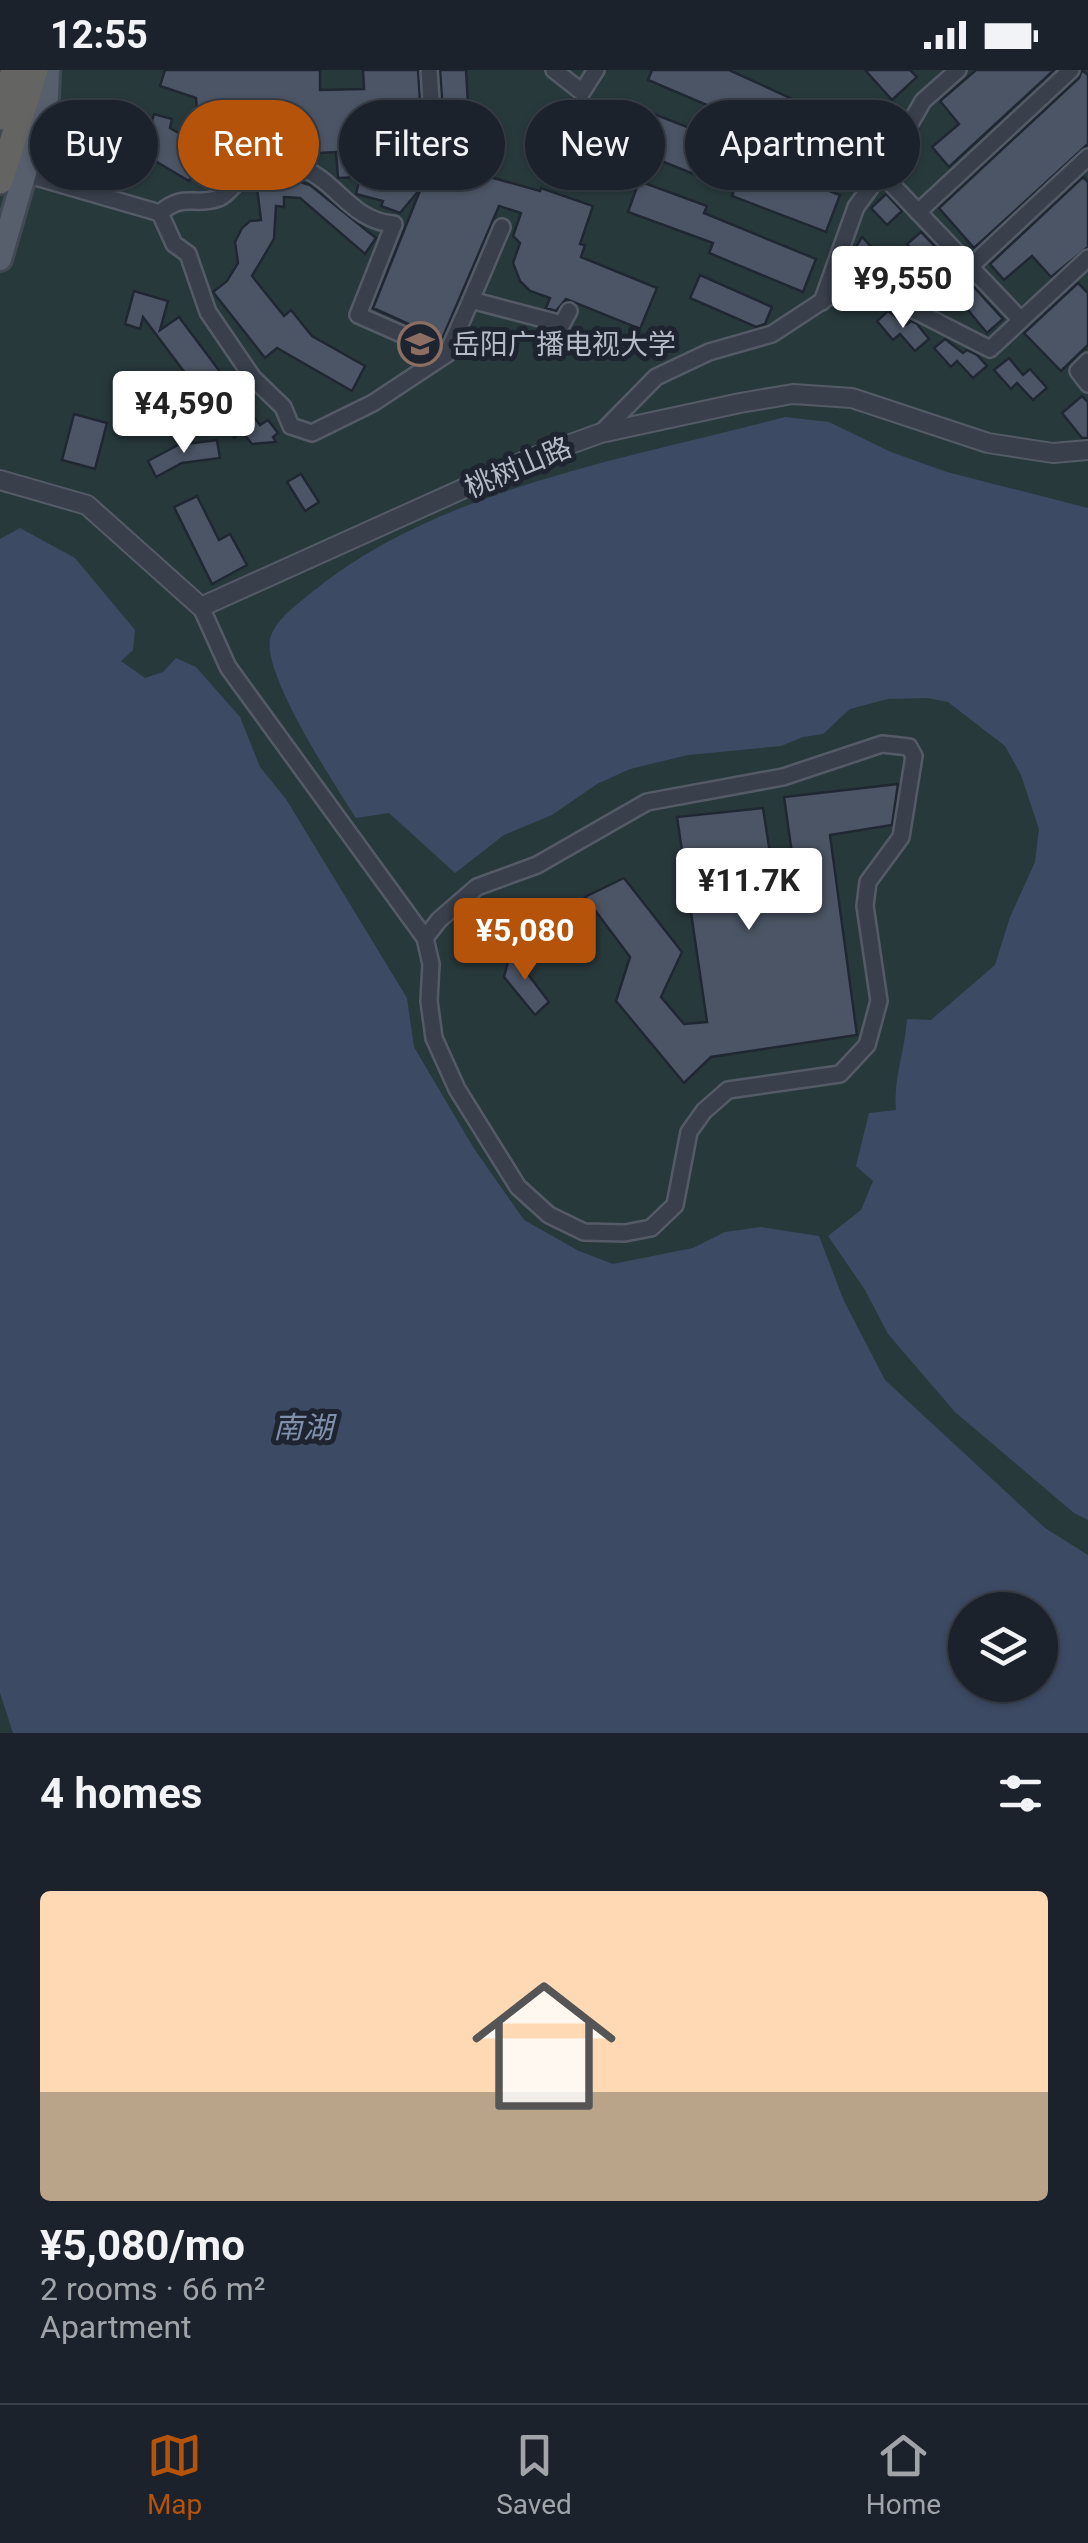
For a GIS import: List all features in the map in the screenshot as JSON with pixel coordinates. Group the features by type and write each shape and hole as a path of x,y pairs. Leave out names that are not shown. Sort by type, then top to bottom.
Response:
{"highway":[{"path":"0,117 14,70"},
{"path":"10,172 35,70"}],"main road":[{"path":"0,259 10,172 47,97 48,70"}],"street":[{"path":"428,70 430,100"},
{"path":"554,70 582,92 596,70"},
{"path":"920,105 958,70"},
{"path":"918,212 1071,70"},
{"path":"970,266 1088,157"},
{"path":"160,213 172,202 222,197 248,170 277,162 297,164 368,216 394,224 358,315 447,354"},
{"path":"10,172 160,213"},
{"path":"822,302 856,206 868,190"},
{"path":"897,190 1020,320"},
{"path":"160,213 174,244 188,254 208,312 253,378 283,407 291,426 312,433 338,422 447,354 502,226"},
{"path":"601,433 656,378 709,352 772,334 845,286 898,302 990,349 1088,258"},
{"path":"471,300 548,323 562,324 569,311"},
{"path":"1088,361 1078,370 1088,384"},
{"name":"桃树山路","path":"201,607 530,459 601,433 792,394 852,398 988,443 1053,454 1088,450"},
{"path":"0,480 87,506 201,607 228,668 425,938 434,1038 456,1089 518,1187 549,1215 584,1232 651,1228 675,1204 689,1132 704,1111 728,1090 840,1074 866,1045 879,1001 865,906 868,882 901,837 914,756 909,747 882,744 783,777 646,802 537,865 477,887 439,920 425,938"}],"shaded area":[{"path":"0,70 1088,70 1088,1733 0,1733"}],"water":[{"path":"785,417 829,422 891,452 947,472 1088,508 1088,1520 1074,1513 955,1412 888,1334 865,1290 828,1236 861,1210 873,1181 856,1166 869,1113 896,1110 907,1019 931,1020 995,965 1010,917 1035,862 1039,829 1021,775 1005,746 948,702 888,699 850,709 823,734 781,746 688,755 630,769 597,784 552,815 504,835 455,873 389,813 356,818 301,727 276,674 270,652 271,636 283,617 363,556 418,527 538,481"},
{"name":"南湖","path":"20,528 75,558 135,630 133,650 121,661 145,678 163,672 176,658 196,667 240,717 260,767 286,799 407,998 414,1047 473,1147 524,1220 579,1251 613,1264 693,1248 725,1232 761,1227 819,1236 844,1301 885,1380 1045,1528 1088,1555 1088,1733 13,1733 0,1693 0,539"}],"building":[{"path":"165,70 320,70 320,90 364,89 363,70 418,70 420,100 339,100 338,178 336,152 319,153 319,100 196,100 160,86"},
{"path":"440,70 466,70 468,100 442,100"},
{"path":"652,70 729,70 795,100 695,100 648,80"},
{"path":"865,70 910,70 917,77 892,100"},
{"path":"976,70 1054,70 949,167 932,147 959,124 940,101"},
{"path":"1082,70 1088,75 1088,144 974,248 939,208 1079,78"},
{"path":"158,115 172,119 170,128 178,133 178,175 158,163"},
{"path":"665,118 685,126 685,170 665,163"},
{"path":"1083,177 1088,182 1088,247 1051,277 1032,256 1004,280 990,264"},
{"path":"505,181 525,190 547,190 593,206 580,244 585,245 581,257 657,288 640,329 566,299 556,311 546,308 550,298 530,291 520,281 513,263 520,243 513,236 521,213 499,206 442,339 373,308 420,190 505,190"},
{"path":"257,190 316,190 376,238 365,254 300,198 284,197 284,207 276,206 274,239 252,276 284,316 291,310 312,336 365,366 352,391 277,348 265,358 213,292 227,281 238,263 235,242 242,228 250,221 261,220"},
{"path":"357,190 419,190 400,213 381,206 383,201 356,194"},
{"path":"636,190 663,190 707,206 704,213 816,259 803,292 709,253 713,243 628,212"},
{"path":"734,190 827,190 840,195 826,232 732,196"},
{"path":"886,194 902,211 887,225 871,208"},
{"path":"921,232 954,266 939,279 907,244"},
{"path":"862,237 880,256 863,271 850,257"},
{"path":"700,275 772,307 765,324 756,327 690,298"},
{"path":"1078,283 1088,293 1088,345 1061,371 1024,333"},
{"path":"973,286 1003,319 987,333 958,298"},
{"path":"134,291 168,301 160,330 179,317 260,425 268,420 278,433 273,437 276,442 252,444 242,432 234,438 143,317 140,329 125,324"},
{"path":"888,311 906,325 911,321 917,324 929,339 915,351 900,334 893,340 877,321"},
{"path":"945,339 963,353 967,350 977,355 987,366 973,378 957,361 951,367 934,348"},
{"path":"1009,358 1023,375 1030,369 1047,388 1033,400 1017,383 1011,389 994,370"},
{"path":"143,376 175,419 156,433 145,418 135,426 123,410 137,400 127,387"},
{"path":"1082,396 1088,402 1088,438 1082,438 1062,413"},
{"path":"74,414 107,423 95,469 62,460"},
{"path":"217,440 220,458 182,463 156,477 148,461 178,445"},
{"path":"301,474 319,502 305,511 287,482"},
{"path":"197,496 219,540 230,534 247,565 212,584 174,507"},
{"path":"898,784 892,825 830,835 857,1035 711,1057 684,1083 616,1001 630,957 585,897 624,878 682,952 661,997 684,1024 707,1022 677,817 763,808 775,885 796,882 784,797"},
{"path":"510,954 531,958 527,973 549,1002 535,1015 504,977"}],"place":[{"name":"岳阳广播电视大学","path":"420,344"}]}
